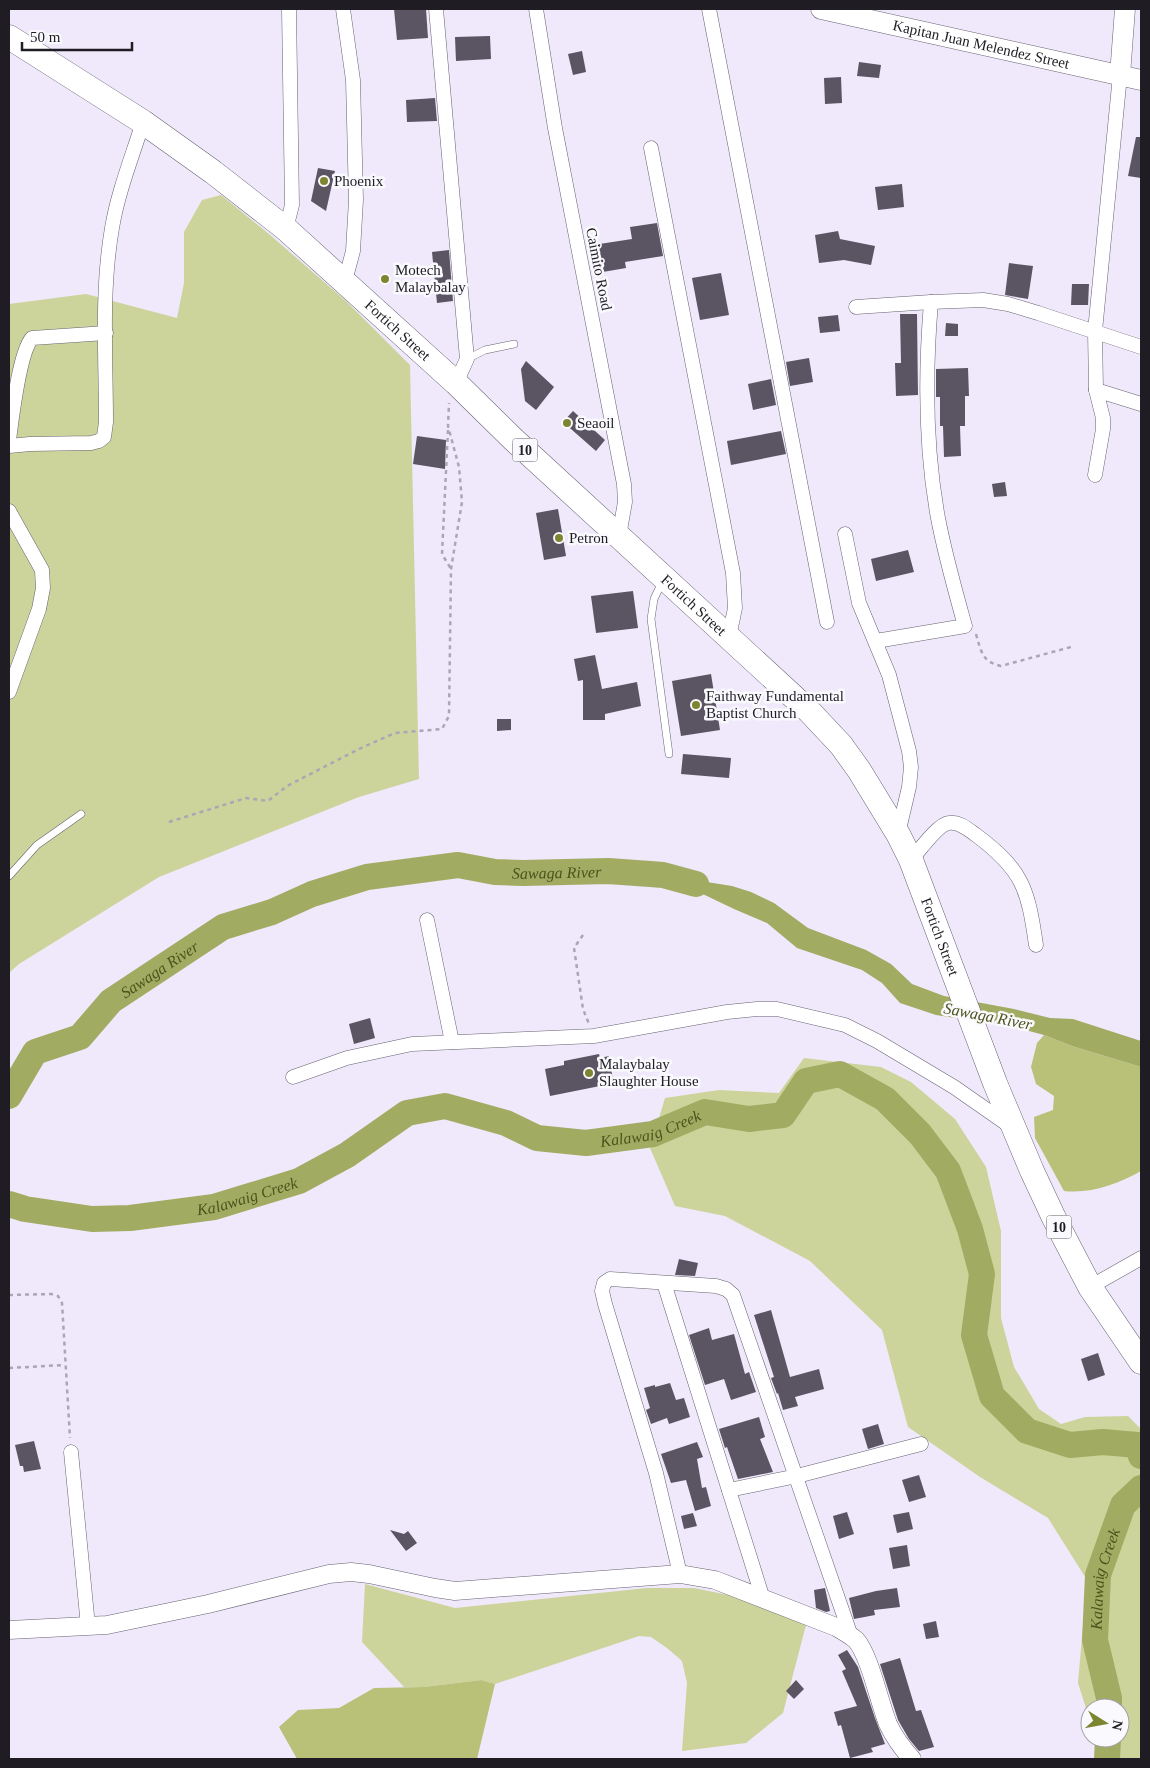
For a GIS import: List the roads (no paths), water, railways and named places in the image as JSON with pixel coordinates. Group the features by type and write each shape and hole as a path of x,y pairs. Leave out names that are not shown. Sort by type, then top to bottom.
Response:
{"highway":[{"name":"Fortich Street","path":"9,37 143,122 213,172 286,229 456,383 513,439 809,711 841,745 880,803 911,860 995,1083 1054,1218 1090,1287 1141,1362"}],"main road":[{"name":"Kapitan Juan Melendez Street","path":"821,9 1141,80"},
{"path":"1120,75 1125,9"}],"street":[{"path":"286,229 292,204 288,9"},
{"path":"343,9 353,80 356,200 353,251 345,281"},
{"path":"436,9 467,360 456,383"},
{"name":"Caimito Road","path":"536,9 555,128 624,484 625,502 619,536"},
{"path":"709,9 827,622"},
{"path":"1095,475 1103,418 1096,390 1095,331 1120,75"},
{"path":"9,446 90,443 99,442 104,437 106,422 106,268 117,201 143,122"},
{"path":"651,148 732,573 735,608 729,637"},
{"path":"856,307 983,300 1008,304 1141,347"},
{"path":"876,641 965,626 938,519 927,430 928,345 931,302"},
{"path":"9,440 13,408 26,349 32,338 106,333"},
{"path":"1096,390 1141,404"},
{"path":"9,511 42,570 43,588 39,609 9,692"},
{"path":"846,534 859,603 876,641 897,701 909,750 911,767 909,787 898,834"},
{"path":"911,860 940,826 949,823 964,826 993,848 1012,866 1024,888 1031,912 1036,945"},
{"path":"427,920 452,1042"},
{"path":"293,1077 347,1058 412,1044 594,1036 718,1014 758,1009 777,1009 845,1025 877,1040 954,1087 1015,1129"},
{"path":"1090,1287 1141,1258"},
{"path":"680,1574 656,1473 604,1304 602,1291 604,1282 610,1279 716,1286 726,1289 733,1295 851,1636"},
{"path":"664,1283 763,1599"},
{"path":"729,1490 797,1476 921,1444"},
{"path":"71,1452 88,1626"},
{"path":"9,1630 107,1625 208,1604 329,1574 351,1572 455,1591 680,1574 715,1580 836,1627 851,1636 860,1647 864,1656 896,1741 912,1759"}],"lane":[{"path":"467,360 485,350 514,344"},
{"path":"664,577 654,599 651,619 669,754"},
{"path":"9,876 38,845 80,814"}],"water":[{"path":"663,875 732,886 751,892 774,903 808,928 866,950 891,964 912,984 944,996 1050,1018 1073,1019 1141,1041 1141,1067 1014,1027 936,1015 900,1003 882,983 862,970 797,948 767,923"}],"waterway":[{"name":"Sawaga River","path":"9,1096 35,1052 80,1037 111,1001 223,927 272,912 312,894 367,877 458,865 495,872 608,871 663,875 696,884"},
{"name":"Kalawaig Creek","path":"9,1204 25,1209 92,1219 130,1218 214,1207 299,1181 347,1155 407,1113 445,1106 506,1123 537,1138 586,1143 653,1134 705,1112 749,1119 783,1115 806,1081 840,1074 885,1099 920,1134 948,1171 970,1229 982,1274 974,1335 992,1396 1027,1431 1070,1445 1103,1442 1137,1445 1141,1456"},
{"name":"Kalawaig Creek","path":"1109,1698 1095,1640 1098,1575 1123,1505 1141,1488"},
{"name":"Kalawaig Creek","path":"1107,1759 1108,1748"}],"place":[{"name":"Phoenix","path":"324,181"},
{"name":"Motech Malaybalay","path":"385,279"},
{"name":"Seaoil","path":"567,423"},
{"name":"Petron","path":"559,538"},
{"name":"Faithway Fundamental Baptist Church","path":"696,705"},
{"name":"Malaybalay Slaughter House","path":"589,1073"}]}
